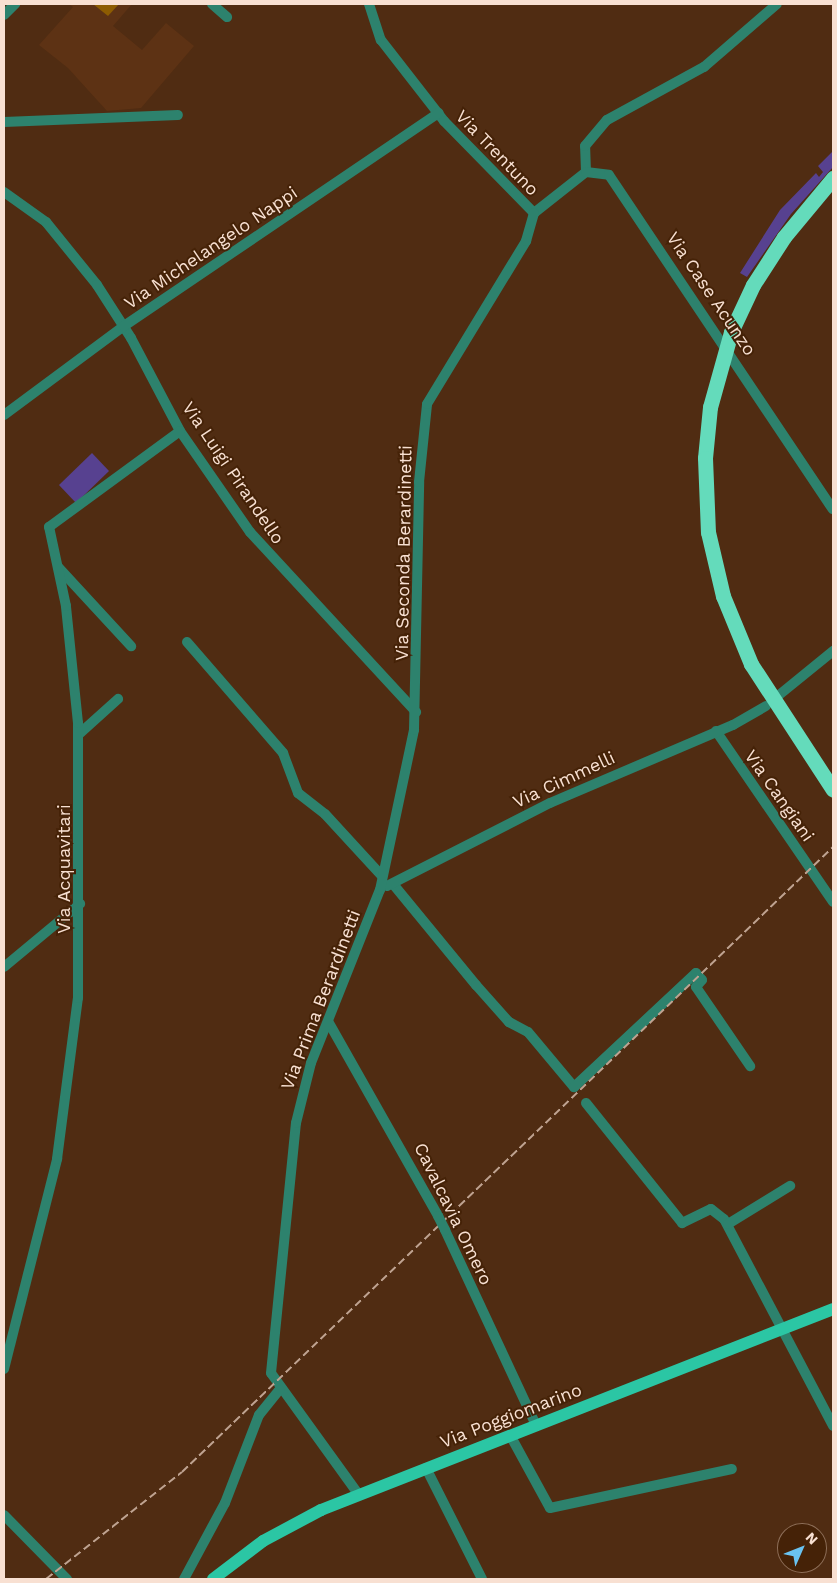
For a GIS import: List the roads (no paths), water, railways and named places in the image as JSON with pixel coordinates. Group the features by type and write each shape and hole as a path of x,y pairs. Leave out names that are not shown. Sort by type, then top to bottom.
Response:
{"highway":[{"path":"833,178 784,237 753,285 731,332 710,407 705,458 708,532 723,596 751,664 833,790"}],"main road":[{"name":"Via Poggiomarino","path":"213,1579 283,1528 426,1468 833,1309"}],"street":[{"path":"4,15 15,4"},
{"path":"212,4 227,17"},
{"name":"Via Trentuno","path":"370,4 382,40 439,113 534,213"},
{"path":"534,213 586,172 585,146 607,120 704,67 778,4"},
{"name":"Via Michelangelo Nappi","path":"4,414 124,326 439,113"},
{"path":"4,122 178,115"},
{"name":"Via Case Acunzo","path":"586,172 609,175 627,196 833,509"},
{"name":"Via Luigi Pirandello","path":"4,192 46,222 124,326 180,431 267,554 416,712"},
{"name":"Via Seconda Berardinetti","path":"416,712 419,482 428,404 526,240 534,213"},
{"name":"Via Acquavitari","path":"4,1369 40,1237 66,1111 78,998 80,904 78,735 58,567 49,532 53,522 180,431"},
{"path":"58,567 131,646"},
{"path":"187,642 283,752 298,793 325,814 382,876"},
{"path":"779,695 833,652"},
{"path":"78,735 118,699"},
{"name":"Via Cimmelli","path":"380,890 550,803 716,731 766,706"},
{"name":"Via Prima Berardinetti","path":"359,1495 279,1390 270,1367 278,1336 296,1123 301,1094 380,890 416,712"},
{"name":"Via Cangiani","path":"716,731 833,902"},
{"path":"394,884 476,985 510,1022 528,1032 574,1087 696,973 702,980 696,987 750,1066"},
{"path":"4,967 80,904"},
{"name":"Cavalcavia Omero","path":"329,1023 438,1216 536,1425"},
{"path":"586,1103 682,1224 711,1209 728,1224 833,1426"},
{"path":"728,1224 790,1186"},
{"path":"184,1579 226,1503 259,1415 279,1390"},
{"path":"510,1435 550,1508 732,1469"},
{"path":"426,1468 482,1579"},
{"path":"4,1515 67,1579"}],"railway":[{"path":"46,1579 182,1472 833,847"}]}
